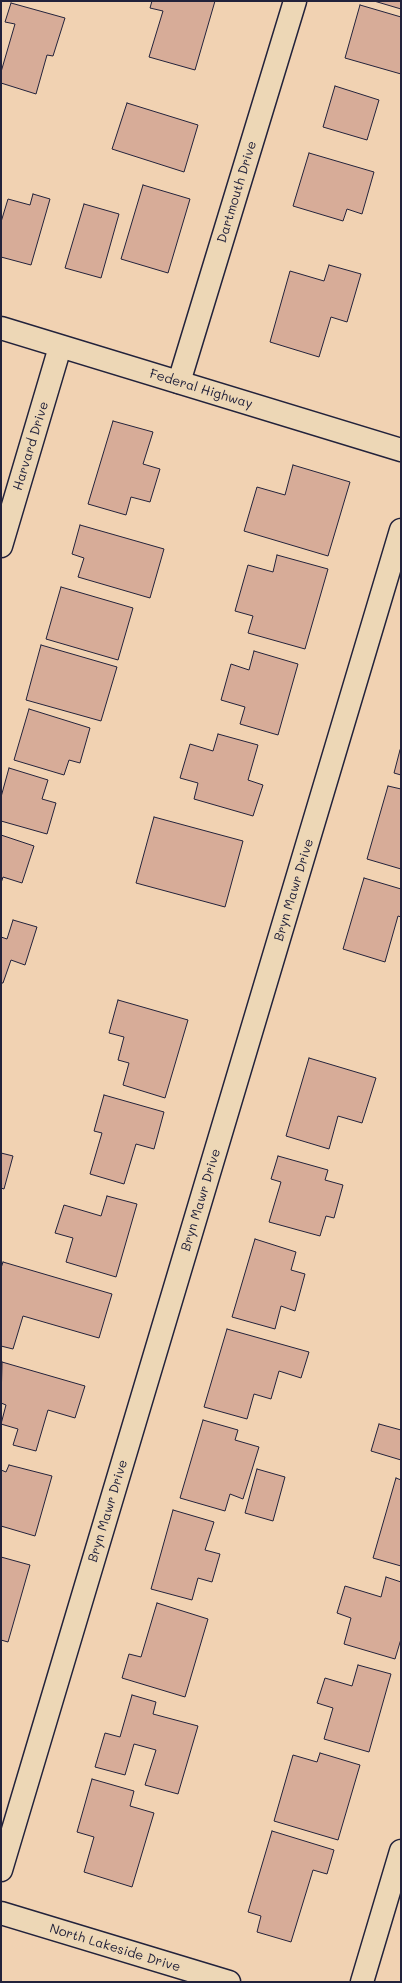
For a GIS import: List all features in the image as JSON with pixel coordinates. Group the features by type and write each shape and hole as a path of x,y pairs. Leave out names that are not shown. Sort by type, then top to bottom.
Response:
{"street":[{"name":"Dartmouth Drive","path":"179,382 295,1"},
{"name":"Federal Highway","path":"1,328 401,450"},
{"name":"Harvard Drive","path":"1,546 60,347"},
{"name":"Bryn Mawr Drive","path":"1,1870 401,530"},
{"path":"362,1982 401,1851"},
{"name":"North Lakeside Drive","path":"1,1913 167,1973 230,1982"}],"building":[{"path":"152,1 215,1 195,70 149,57 163,11 150,8"},
{"path":"374,1 401,1 401,9"},
{"path":"11,3 65,18 53,56 47,55 36,94 1,83 1,72 15,24 5,22"},
{"path":"360,5 401,17 401,74 345,58"},
{"path":"335,86 379,100 367,140 323,127"},
{"path":"127,103 198,125 184,172 112,149"},
{"path":"309,153 374,172 362,214 347,209 343,221 293,206"},
{"path":"143,185 190,199 168,273 121,259"},
{"path":"33,194 50,199 31,265 1,257 1,222 8,199 30,205"},
{"path":"84,204 119,214 101,278 65,268"},
{"path":"329,265 361,274 347,322 331,317 319,357 270,342 290,271 324,281"},
{"path":"113,421 153,432 143,464 160,469 150,502 131,497 126,515 88,504"},
{"path":"293,465 350,482 328,556 244,531 257,487 285,495"},
{"path":"80,525 164,549 150,598 78,577 84,558 72,554"},
{"path":"277,555 328,569 305,649 248,633 253,616 235,611 248,565 273,572"},
{"path":"61,587 133,608 118,660 46,639"},
{"path":"41,645 117,667 101,721 26,700"},
{"path":"254,651 298,664 278,735 240,724 245,707 221,700 231,664 249,670"},
{"path":"29,709 90,728 80,763 69,760 64,775 14,760"},
{"path":"218,734 258,745 248,780 263,785 253,816 194,799 198,783 180,778 190,744 213,751"},
{"path":"401,750 401,775 394,773"},
{"path":"9,768 48,780 42,799 56,803 47,834 1,821 1,797"},
{"path":"388,786 401,789 401,869 367,859"},
{"path":"154,817 243,841 225,907 136,883"},
{"path":"1,835 34,846 22,883 3,877 1,883"},
{"path":"364,878 401,889 401,917 398,916 385,962 343,949"},
{"path":"13,920 37,927 25,965 11,960 3,983 1,983 1,937 7,939"},
{"path":"118,1000 188,1020 165,1098 123,1085 129,1063 118,1060 124,1037 109,1033"},
{"path":"309,1058 376,1078 362,1123 338,1116 329,1149 286,1136"},
{"path":"104,1095 164,1112 154,1149 136,1144 124,1184 90,1174 102,1133 94,1131"},
{"path":"1,1153 13,1156 4,1189 1,1188"},
{"path":"278,1156 328,1170 325,1180 343,1185 334,1218 326,1216 320,1236 269,1222 281,1182 271,1179"},
{"path":"107,1196 137,1204 116,1277 66,1262 73,1238 55,1233 64,1205 101,1216"},
{"path":"255,1239 296,1252 291,1270 305,1274 295,1311 281,1306 275,1329 232,1317"},
{"path":"3,1262 112,1294 99,1338 23,1316 13,1349 1,1346 1,1268"},
{"path":"227,1329 309,1352 301,1378 279,1371 271,1399 254,1394 247,1419 204,1407"},
{"path":"2,1362 85,1386 75,1418 48,1410 36,1451 13,1445 18,1429 1,1424 6,1405 1,1403"},
{"path":"203,1420 238,1430 235,1440 259,1447 243,1499 230,1494 225,1511 180,1498"},
{"path":"379,1424 401,1430 401,1460 371,1451"},
{"path":"9,1465 52,1476 35,1536 1,1526 1,1470 6,1472"},
{"path":"257,1469 285,1477 273,1521 245,1513"},
{"path":"396,1478 401,1480 401,1566 373,1558"},
{"path":"173,1510 214,1522 205,1550 220,1554 212,1582 198,1578 192,1600 151,1589"},
{"path":"1,1557 30,1565 8,1642 1,1640"},
{"path":"386,1577 401,1582 401,1639 395,1659 344,1644 351,1618 337,1613 345,1586 381,1597"},
{"path":"157,1603 208,1619 185,1697 122,1678 129,1654 141,1657"},
{"path":"358,1665 391,1674 369,1752 324,1739 333,1708 317,1703 325,1678 352,1686"},
{"path":"132,1695 156,1702 153,1714 198,1726 178,1794 145,1785 156,1750 134,1744 125,1775 95,1767 105,1733 120,1737"},
{"path":"320,1753 360,1765 338,1840 274,1821 293,1755 317,1762"},
{"path":"92,1779 134,1791 130,1806 154,1813 132,1887 84,1872 94,1837 77,1832"},
{"path":"272,1831 334,1850 327,1874 313,1870 291,1942 257,1932 261,1916 248,1912"}]}
